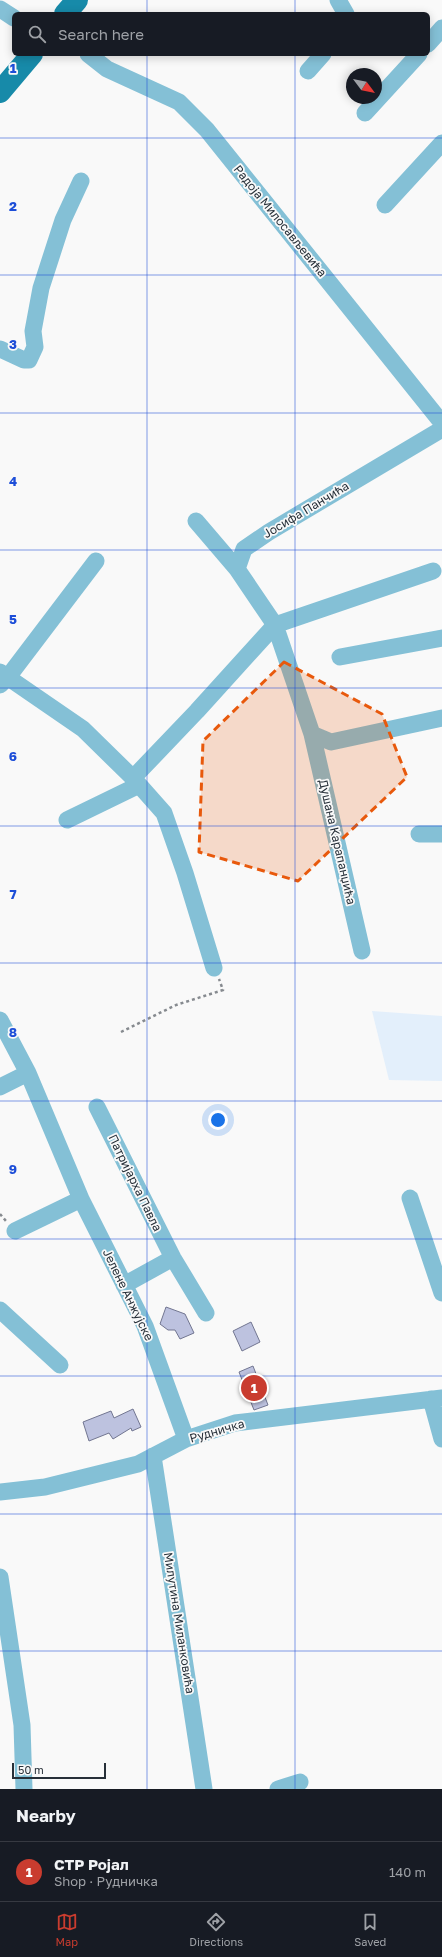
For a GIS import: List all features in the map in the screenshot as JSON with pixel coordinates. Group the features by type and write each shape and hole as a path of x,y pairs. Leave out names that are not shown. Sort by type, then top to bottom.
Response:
{"main road":[{"path":"67,12 77,0"},
{"path":"0,92 30,56"}],"street":[{"path":"338,0 345,12"},
{"path":"0,9 12,17"},
{"path":"430,42 442,28"},
{"name":"Радоја Милосављевића","path":"91,56 107,69 179,102 207,130 442,423"},
{"path":"308,71 321,56"},
{"path":"365,113 417,56"},
{"path":"385,205 442,143"},
{"path":"0,349 24,360 29,360 35,347 33,331 41,288 63,220 81,181"},
{"name":"Јосифа Панчића","path":"238,570 244,550 262,536 442,429"},
{"path":"196,521 238,570"},
{"path":"96,560 3,678 83,729 136,782 164,813 185,873 214,968"},
{"name":"Душана Карапанџића","path":"238,570 275,624 312,734 362,951"},
{"path":"67,820 136,782 275,624 433,571"},
{"path":"340,657 442,638"},
{"path":"312,734 331,742 442,718"},
{"path":"419,834 442,834"},
{"name":"Јелене Анжујске","path":"0,1020 28,1073 81,1199 145,1326 186,1439"},
{"path":"0,1087 28,1073"},
{"name":"Патријарха Павла","path":"97,1107 173,1258 206,1313"},
{"path":"410,1198 442,1293"},
{"path":"15,1232 81,1199"},
{"path":"124,1285 173,1258"},
{"path":"0,1310 60,1365"},
{"path":"437,1398 442,1439"},
{"name":"Рудничка","path":"0,1492 45,1487 138,1464 186,1439 235,1423 437,1398"},
{"name":"Милутина Миланковића","path":"153,1456 204,1789"},
{"path":"0,1577 22,1725 24,1789"},
{"path":"278,1789 300,1782"}],"path":[{"path":"121,1032 176,1005 223,990 214,968"}],"highlighted area":[{"path":"284,662 382,714 407,777 298,881 199,852 203,741"}],"shaded area":[{"path":"372,1011 442,1016 442,1081 389,1080"}],"building":[{"path":"166,1307 185,1314 194,1333 180,1339 175,1330 168,1330 160,1324"},
{"path":"251,1322 260,1342 242,1351 233,1331"},
{"path":"253,1366 268,1405 254,1410 239,1372"},
{"path":"133,1409 141,1427 132,1431 131,1428 113,1439 109,1433 89,1441 83,1422 111,1411 114,1418"}],"place":[{"name":"СТР Ројал","path":"254,1388"}]}
